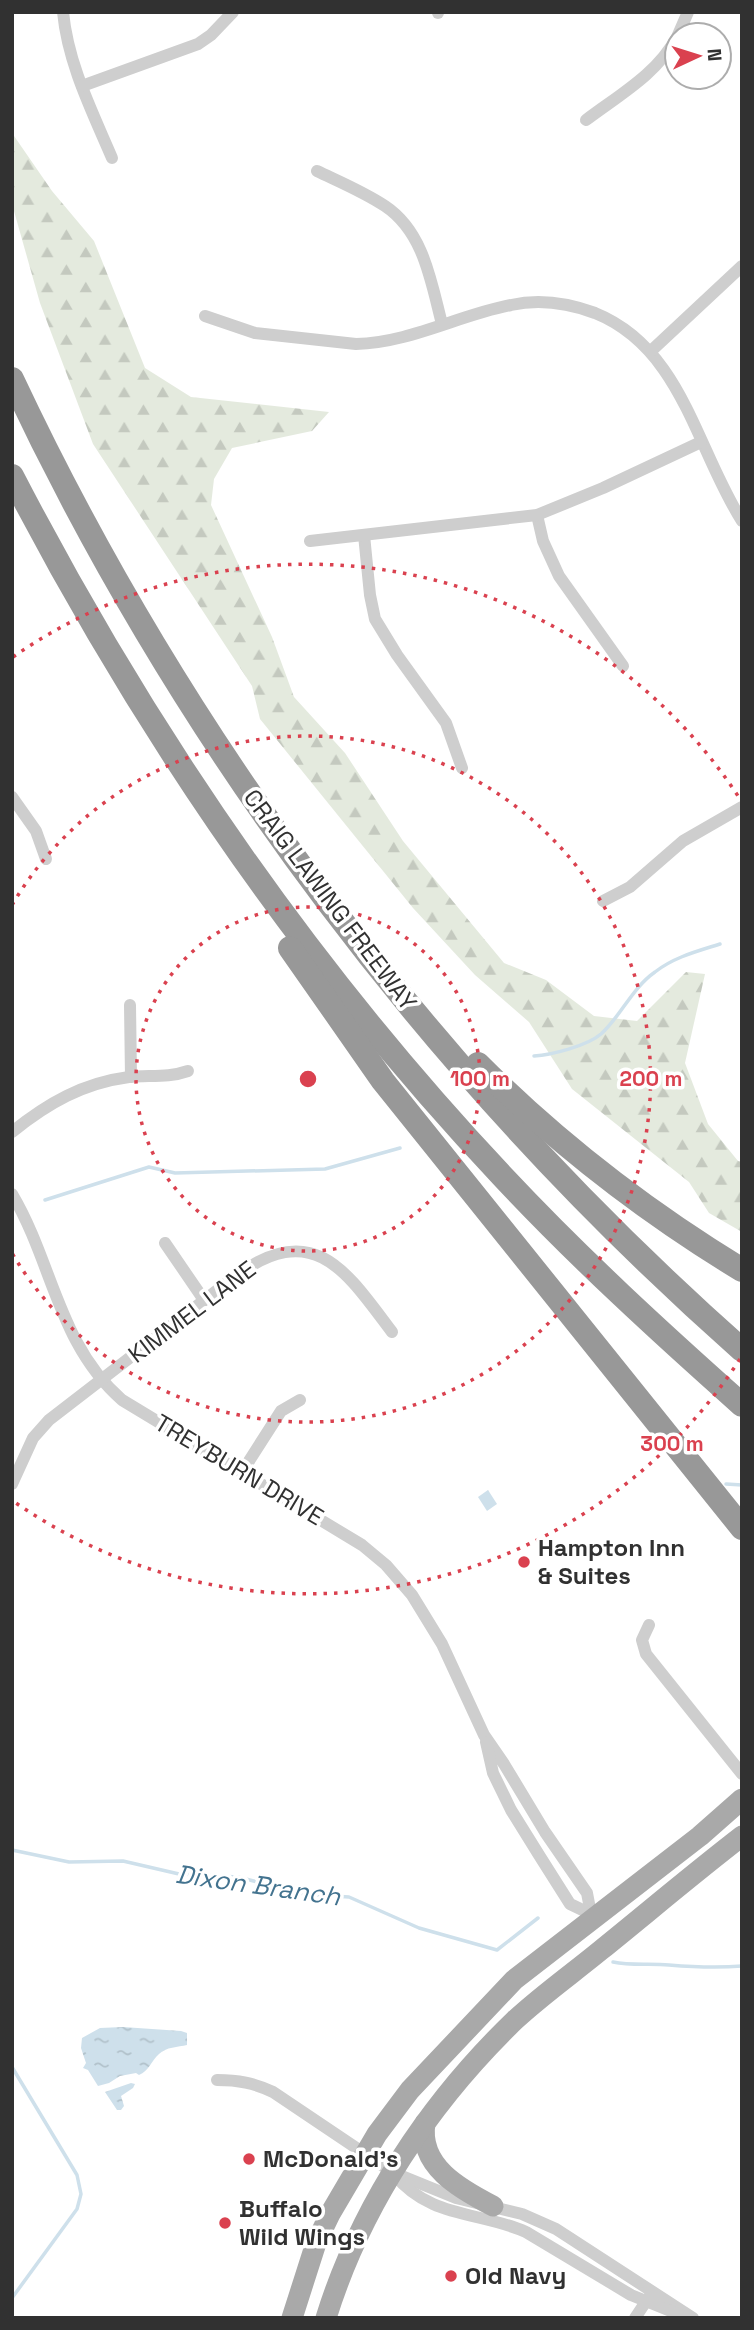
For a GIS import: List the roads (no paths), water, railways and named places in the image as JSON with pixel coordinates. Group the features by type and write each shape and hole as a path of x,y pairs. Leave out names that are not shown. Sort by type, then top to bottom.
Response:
{"highway":[{"name":"CRAIG LAWING FREEWAY","path":"12,379 98,549 173,676 250,796 347,929 438,1042 551,1167 655,1271 742,1350"},
{"name":"CRAIG LAWING FREEWAY","path":"12,476 119,669 228,837 306,945 368,1024 503,1178 669,1341 742,1405"},
{"path":"228,837 272,921 383,1081 742,1528"},
{"path":"347,929 477,1063 547,1130 627,1194 672,1226 742,1269"}],"main road":[{"path":"292,2318 316,2243 364,2154 410,2090 513,1980 592,1916 700,1836 742,1800"},
{"path":"326,2318 344,2269 392,2172 425,2123 469,2069 526,2011 742,1836"},
{"path":"526,2011 546,1972 586,1941 593,1932 592,1916"},
{"path":"425,2123 424,2141 435,2164 464,2191 494,2206"}],"street":[{"path":"63,12 66,37 82,86 112,158"},
{"path":"82,86 198,44 233,12"},
{"path":"586,120 650,72 663,58"},
{"path":"317,171 385,206 405,225 422,253 442,324"},
{"path":"651,351 742,266"},
{"path":"205,316 255,333 371,344 512,304 567,305 593,313 622,327 651,351 670,376 725,493 742,521"},
{"path":"310,541 537,515 701,442"},
{"path":"537,515 543,541 559,576 623,666"},
{"path":"364,535 375,619 397,655 439,711 462,768"},
{"path":"12,797 36,831 46,859"},
{"path":"603,901 631,887 683,841 742,807"},
{"path":"130,1005 131,1077"},
{"path":"12,1132 42,1109 74,1090 131,1077 162,1077 188,1071"},
{"name":"TREYBURN DRIVE","path":"12,1194 32,1232 65,1323 102,1381 122,1400 362,1545 386,1565 412,1595 442,1644 484,1735 587,1893 592,1916"},
{"path":"165,1243 204,1300"},
{"name":"KIMMEL LANE","path":"12,1484 40,1429 83,1392 102,1381 204,1300 260,1260 285,1252 308,1254 327,1260 347,1274 392,1332"},
{"path":"242,1472 281,1411 300,1399"},
{"path":"649,1625 642,1640 646,1654 742,1774"},
{"name":"TREYBURN DRIVE","path":"484,1735 493,1773 511,1810 570,1904 592,1916"},
{"path":"217,2080 240,2080 273,2092 392,2172 456,2198 522,2214 556,2229 650,2296 691,2318"},
{"path":"392,2172 411,2192 436,2207 452,2213 500,2221 519,2228 631,2295 650,2296"},
{"path":"635,2318 650,2296"}],"water":[{"path":"488,1490 497,1504 487,1511 478,1497"},
{"path":"100,2028 181,2031 187,2033 187,2045 162,2052 139,2075 136,2073 120,2076 98,2086 88,2070 83,2068 86,2063 81,2048 82,2038"},
{"path":"135,2084 133,2088 121,2096 124,2106 117,2110 105,2092"}],"waterway":[{"path":"534,1056 569,1049 595,1038 608,1027 640,986 655,972 678,958 720,944"},
{"path":"45,1200 149,1167 175,1173 325,1169 400,1148"},
{"path":"726,1484 742,1485"},
{"name":"Dixon Branch","path":"12,1850 69,1862 123,1861 179,1874 238,1877 304,1894 349,1897 419,1928 497,1950 538,1918"},
{"name":"Dixon Branch","path":"613,1962 696,1967 742,1966"},
{"path":"12,2067 77,2175 81,2194 77,2209 12,2298"}],"place":[{"name":"Hampton Inn & Suites","path":"524,1562"},
{"name":"McDonald's","path":"249,2159"},
{"name":"Buffalo Wild Wings","path":"225,2223"},
{"name":"Old Navy","path":"451,2276"}]}
